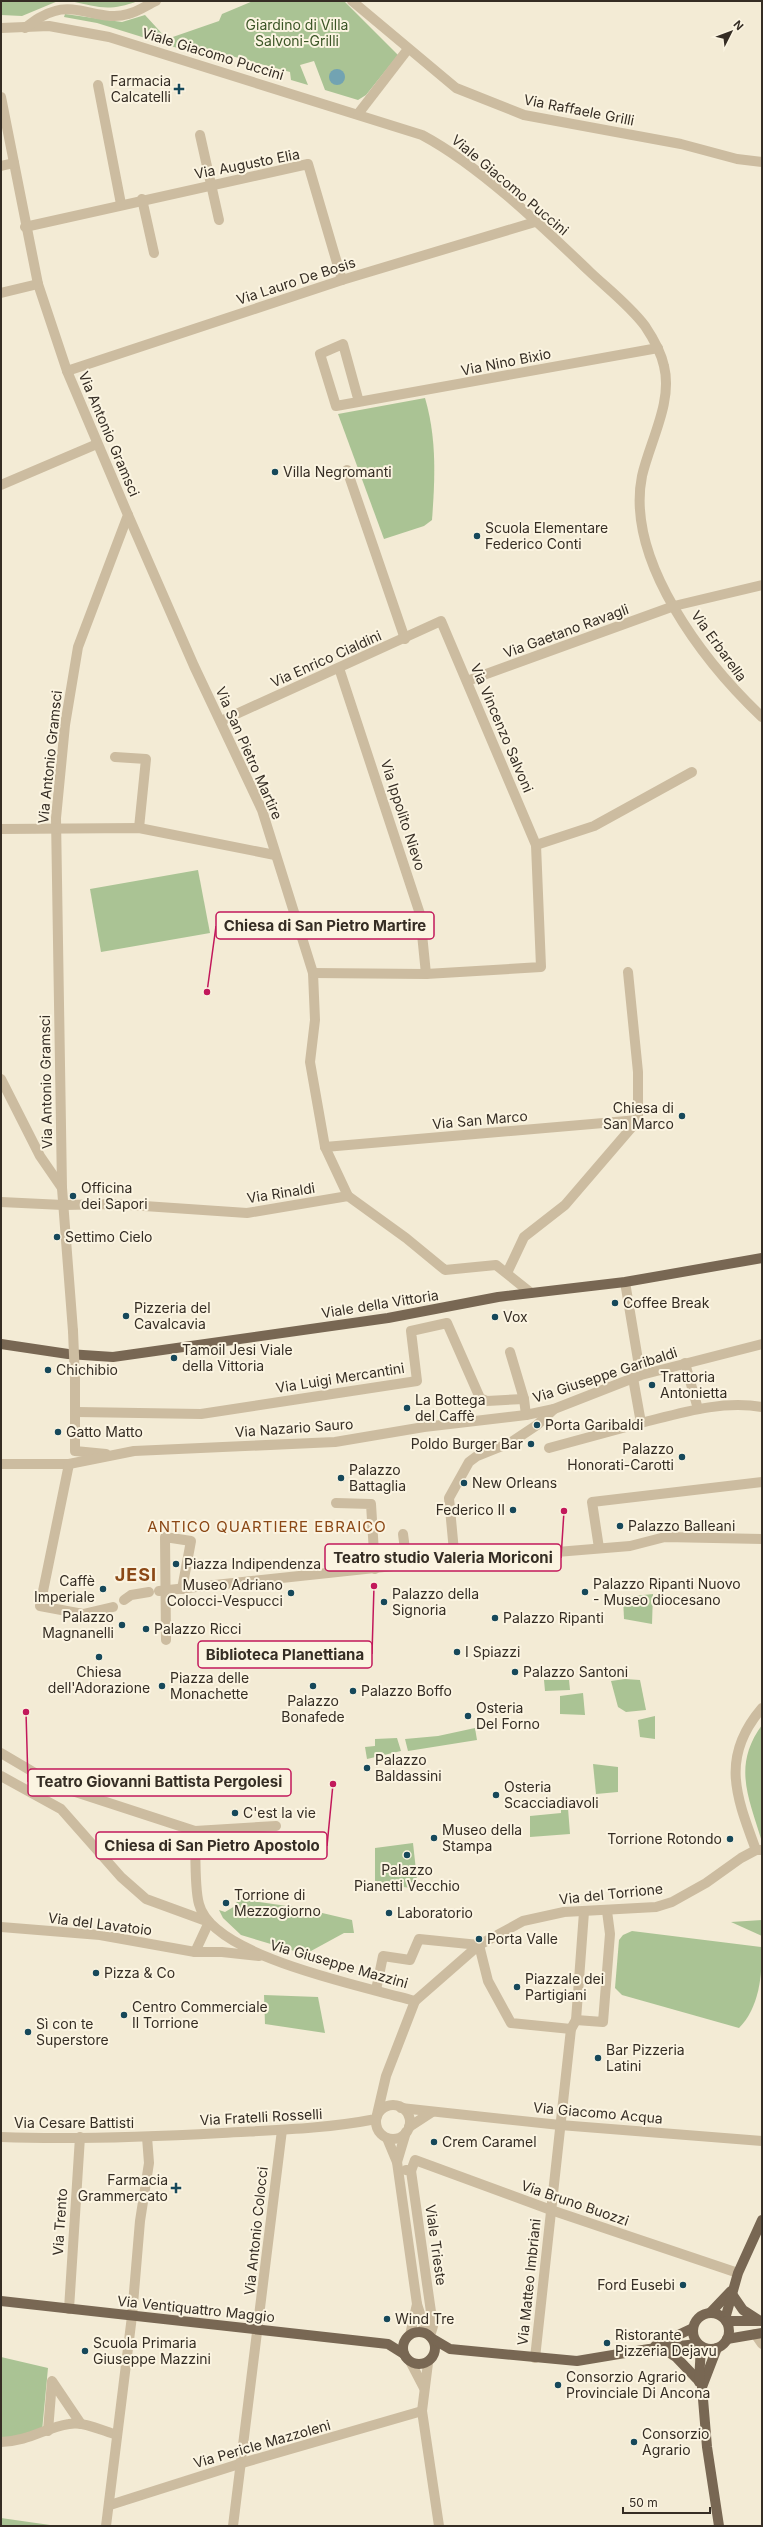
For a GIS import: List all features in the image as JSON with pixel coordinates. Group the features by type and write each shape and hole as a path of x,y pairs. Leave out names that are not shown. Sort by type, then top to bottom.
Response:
{"main road":[{"name":"Viale della Vittoria","path":"1,1344 68,1354 113,1357 388,1318 531,1293 625,1282 762,1258"},
{"path":"725,2320 738,2273 762,2220"},
{"path":"649,2349 693,2328 701,2316 710,2313 733,2291"},
{"path":"733,2291 743,2310 761,2321"},
{"name":"Via Ventiquattro Maggio","path":"1,2301 388,2344 408,2337"},
{"path":"700,2383 717,2348 727,2339 729,2333 725,2320 718,2314 710,2313"},
{"path":"725,2320 761,2321"},
{"path":"693,2328 695,2339 700,2345 706,2348 717,2348"},
{"path":"408,2337 418,2332 430,2336 450,2349 578,2362 649,2349 700,2345"},
{"path":"727,2339 758,2334"},
{"name":"Viale Trieste","path":"430,2336 436,2348 431,2359"},
{"name":"Viale Trieste","path":"404,2354 403,2347 408,2337"},
{"name":"Via Ventiquattro Maggio","path":"388,2344 404,2354"},
{"path":"700,2345 700,2383 707,2447 719,2526"},
{"path":"662,2348 676,2357 700,2383"},
{"path":"404,2354 411,2363 420,2365 450,2349"}],"street":[{"path":"25,28 39,18 56,10 70,9 112,16 128,15 156,1"},
{"name":"Via Raffaele Grilli","path":"352,1 456,88 524,115 681,144 738,159 762,162"},
{"name":"Viale Giacomo Puccini","path":"1,28 66,27 109,37 422,135 448,149 535,222 629,308 644,325 658,348 664,367 665,388 661,415 642,477 639,512 645,542 656,572 674,606"},
{"path":"358,114 408,49"},
{"path":"98,85 121,204"},
{"name":"Via Antonio Gramsci","path":"1,97 25,227 38,284 67,371 128,515 78,647 65,725 56,830 62,1188 73,1331 77,1412 75,1451"},
{"path":"200,135 219,220"},
{"path":"1,166 14,164"},
{"name":"Via Augusto Elia","path":"25,227 142,199 308,164 342,280"},
{"path":"142,199 154,253"},
{"name":"Via Lauro De Bosis","path":"67,371 342,280 535,222"},
{"path":"1,293 38,284"},
{"name":"Via Nino Bixio","path":"359,402 343,344 320,354 336,406 359,402 658,348"},
{"path":"1,485 97,444"},
{"path":"347,470 405,639"},
{"name":"Via San Pietro Martire","path":"128,515 184,644 262,810 313,973 315,1020 310,1062 325,1147 348,1196"},
{"name":"Via Gaetano Ravagli","path":"467,681 674,606 762,585"},
{"name":"Via Erbarella","path":"674,606 712,665 737,694 762,717"},
{"name":"Via Enrico Cialdini","path":"221,721 405,639 441,621"},
{"name":"Via Vincenzo Salvoni","path":"426,974 541,967 536,845 441,621"},
{"name":"Via Ippolito Nievo","path":"339,668 420,914 426,974"},
{"path":"115,757 146,759 139,828"},
{"path":"536,845 594,826 692,772"},
{"path":"1,829 56,830 139,828 275,855"},
{"path":"506,1273 524,1237 565,1205 638,1120 638,1072 628,972"},
{"path":"313,973 426,974"},
{"path":"1,1079 40,1156 62,1188"},
{"name":"Via San Marco","path":"325,1147 638,1120"},
{"path":"40,1156 51,1160 61,1153"},
{"path":"348,1196 406,1238 445,1270 496,1265 531,1293"},
{"name":"Via Rinaldi","path":"1,1202 63,1205 115,1204 247,1213 348,1196"},
{"path":"625,1282 639,1366"},
{"name":"Via Luigi Mercantini","path":"77,1412 201,1414 417,1381 411,1331 447,1323 480,1398 487,1401 524,1399"},
{"name":"Via Giuseppe Garibaldi","path":"526,1415 554,1409 633,1378 685,1363 762,1344"},
{"path":"510,1352 524,1399 526,1415"},
{"path":"685,1363 698,1409"},
{"path":"633,1378 641,1423"},
{"path":"548,1448 698,1409 741,1403 762,1407"},
{"path":"452,1562 449,1498 469,1462 477,1456 515,1439 537,1425 554,1409"},
{"name":"Via Nazario Sauro","path":"1,1464 69,1464 134,1451 335,1442 424,1427 526,1415"},
{"name":"Via Nazario Sauro","path":"75,1451 112,1455"},
{"path":"69,1464 40,1606 83,1614 113,1607"},
{"path":"601,1547 592,1502 762,1482"},
{"path":"336,1503 371,1504 375,1569"},
{"path":"403,1534 407,1565"},
{"path":"166,1640 158,1591 165,1537 191,1541 186,1589"},
{"path":"124,1600 131,1595 158,1591 407,1565 601,1547 630,1546 665,1537 762,1539"},
{"path":"759,1850 739,1805 735,1778 738,1752 745,1729 762,1708"},
{"path":"1,1752 57,1786 196,1831 276,1826"},
{"path":"1,1776 61,1809 121,1877 146,1899 209,1922 195,1952"},
{"name":"Via Giuseppe Mazzini","path":"196,1831 199,1905 209,1922 224,1934 262,1957 415,2001"},
{"name":"Via del Torrione","path":"478,1945 523,1921 564,1912 607,1911 656,1907 672,1902 759,1850"},
{"path":"478,1945 488,1981 511,2023 574,2025 603,2022 610,1934 607,1911"},
{"name":"Via Matteo Imbriani","path":"535,2358 560,2124 574,2025 584,1912"},
{"name":"Via del Lavatoio","path":"1,1927 100,1935 195,1952 222,1952 262,1957"},
{"path":"376,1990 383,1956 410,1960 419,1939 478,1945"},
{"path":"432,2112 398,2139 387,2138 378,2130 376,2119 386,2076 415,2001 478,1945"},
{"path":"386,2076 386,2090 408,2116 408,2130"},
{"name":"Via Giacomo Acqua","path":"398,2106 432,2112 762,2141"},
{"name":"Via Fratelli Rosselli","path":"147,2137 342,2126 376,2119 381,2110 398,2106"},
{"name":"Via Antonio Colocci","path":"233,2526 239,2464 259,2330 282,2130"},
{"name":"Viale Trieste","path":"397,2166 408,2130"},
{"name":"Via Cesare Battisti","path":"1,2137 147,2137"},
{"name":"Via Trento","path":"69,2309 80,2137"},
{"path":"106,2526 110,2505 132,2316 140,2221 149,2163 147,2137"},
{"name":"Viale Trieste","path":"387,2138 397,2166 417,2304 430,2336"},
{"name":"Via Bruno Buozzi","path":"411,2171 415,2160 552,2210 738,2273"},
{"path":"397,2166 411,2171"},
{"name":"Viale Trieste","path":"411,2171 433,2326 430,2336"},
{"name":"Viale Trieste","path":"408,2337 417,2304"},
{"path":"758,2334 762,2344"},
{"name":"Viale Trieste","path":"431,2359 422,2411 439,2526"},
{"path":"411,2363 425,2390"},
{"path":"48,2432 52,2381 81,2424"},
{"name":"Via Pericle Mazzoleni","path":"110,2505 239,2464 422,2411"},
{"path":"1,2442 20,2441 70,2424 81,2424 117,2435"}],"green space":[{"path":"1,1 58,1 22,16 1,15"},
{"path":"70,1 138,1 119,6 96,7"},
{"name":"Giardino di Villa Salvoni-Grilli","path":"253,1 344,1 398,55 366,95 358,100 325,90 314,61 300,65 308,85 291,80 290,72 206,49 200,55 97,23 64,17 65,14 122,22 145,15 167,39 219,21 222,14"},
{"path":"425,398 432,429 434,459 432,520 424,526 384,539 338,414"},
{"path":"198,870 210,933 101,952 90,889"},
{"path":"653,1594 652,1624 624,1619 623,1597"},
{"path":"625,1679 640,1680 646,1710 626,1712 618,1707 611,1681"},
{"path":"544,1680 569,1680 570,1690 545,1691"},
{"path":"583,1693 585,1715 560,1714 560,1696"},
{"path":"655,1716 655,1739 640,1737 638,1720"},
{"path":"762,1725 762,1842 748,1796 745,1768 753,1740"},
{"path":"475,1728 477,1740 408,1751 405,1739 438,1736"},
{"path":"397,1738 401,1751 367,1759 365,1747 375,1746 375,1739"},
{"path":"593,1764 618,1767 618,1792 596,1794"},
{"path":"568,1808 570,1834 530,1837 530,1816 561,1813 561,1809"},
{"path":"413,1843 418,1889 375,1883 375,1848"},
{"path":"238,1899 301,1908 352,1920 354,1933 344,1933 311,1951 301,1953 241,1935 223,1918 219,1910 225,1912 235,1906"},
{"path":"762,1920 762,1936 731,1922"},
{"path":"632,1931 761,1947 761,1968 758,1990 751,2011 746,2020 739,2028 622,1995 615,1988 619,1940 623,1935"},
{"path":"264,1995 318,1997 325,2033 265,2024"},
{"path":"1,2357 48,2368 42,2431 1,2439"},
{"path":"1,2518 50,2525 1,2526"}],"water":[{"path":"337,69 344,74 345,77 340,84 337,85 330,80 329,77 334,70"}],"place":[{"name":"Farmacia Calcatelli","path":"179,89"},
{"name":"Villa Negromanti","path":"275,472"},
{"name":"Scuola Elementare Federico Conti","path":"477,536"},
{"name":"Chiesa di San Pietro Martire","path":"207,992"},
{"name":"Chiesa di San Marco","path":"682,1116"},
{"name":"Officina dei Sapori","path":"73,1196"},
{"name":"Settimo Cielo","path":"57,1237"},
{"name":"Coffee Break","path":"615,1303"},
{"name":"Pizzeria del Cavalcavia","path":"126,1316"},
{"name":"Vox","path":"495,1317"},
{"name":"Tamoil Jesi Viale della Vittoria","path":"174,1358"},
{"name":"Chichibio","path":"48,1370"},
{"name":"Trattoria Antonietta","path":"652,1385"},
{"name":"La Bottega del Caffè","path":"407,1408"},
{"name":"Porta Garibaldi","path":"537,1425"},
{"name":"Gatto Matto","path":"58,1432"},
{"name":"Poldo Burger Bar","path":"531,1444"},
{"name":"Palazzo Honorati-Carotti","path":"682,1457"},
{"name":"Palazzo Battaglia","path":"341,1478"},
{"name":"New Orleans","path":"464,1483"},
{"name":"Federico II","path":"513,1510"},
{"name":"Teatro studio Valeria Moriconi","path":"564,1511"},
{"name":"Palazzo Balleani","path":"620,1526"},
{"name":"Piazza Indipendenza","path":"176,1564"},
{"name":"Biblioteca Planettiana","path":"374,1586"},
{"name":"Caffè Imperiale","path":"103,1589"},
{"name":"Palazzo Ripanti Nuovo - Museo diocesano","path":"585,1592"},
{"name":"Museo Adriano Colocci-Vespucci","path":"291,1593"},
{"name":"Palazzo della Signoria","path":"384,1602"},
{"name":"Palazzo Ripanti","path":"495,1618"},
{"name":"Palazzo Magnanelli","path":"122,1625"},
{"name":"Palazzo Ricci","path":"146,1629"},
{"name":"I Spiazzi","path":"457,1652"},
{"name":"Chiesa dell'Adorazione","path":"99,1657"},
{"name":"Palazzo Santoni","path":"515,1672"},
{"name":"Piazza delle Monachette","path":"162,1686"},
{"name":"Palazzo Bonafede","path":"313,1686"},
{"name":"Palazzo Boffo","path":"353,1691"},
{"name":"Teatro Giovanni Battista Pergolesi","path":"26,1712"},
{"name":"Osteria Del Forno","path":"468,1716"},
{"name":"Palazzo Baldassini","path":"367,1768"},
{"name":"Chiesa di San Pietro Apostolo","path":"333,1784"},
{"name":"Osteria Scacciadiavoli","path":"496,1795"},
{"name":"C'est la vie","path":"235,1813"},
{"name":"Museo della Stampa","path":"434,1838"},
{"name":"Torrione Rotondo","path":"730,1839"},
{"name":"Palazzo Pianetti Vecchio","path":"407,1855"},
{"name":"Torrione di Mezzogiorno","path":"226,1903"},
{"name":"Laboratorio","path":"389,1913"},
{"name":"Porta Valle","path":"479,1939"},
{"name":"Pizza & Co","path":"96,1973"},
{"name":"Piazzale dei Partigiani","path":"517,1987"},
{"name":"Centro Commerciale Il Torrione","path":"124,2015"},
{"name":"Sì con te Superstore","path":"28,2032"},
{"name":"Bar Pizzeria Latini","path":"598,2058"},
{"name":"Crem Caramel","path":"434,2142"},
{"name":"Farmacia Grammercato","path":"176,2188"},
{"name":"Ford Eusebi","path":"683,2285"},
{"name":"Wind Tre","path":"387,2319"},
{"name":"Ristorante Pizzeria Dejavu","path":"607,2343"},
{"name":"Scuola Primaria Giuseppe Mazzini","path":"85,2351"},
{"name":"Consorzio Agrario Provinciale Di Ancona","path":"558,2385"},
{"name":"Consorzio Agrario","path":"634,2442"}],"district":[{"name":"ANTICO QUARTIERE EBRAICO","path":"267,1527"},
{"name":"JESI","path":"136,1575"}]}
